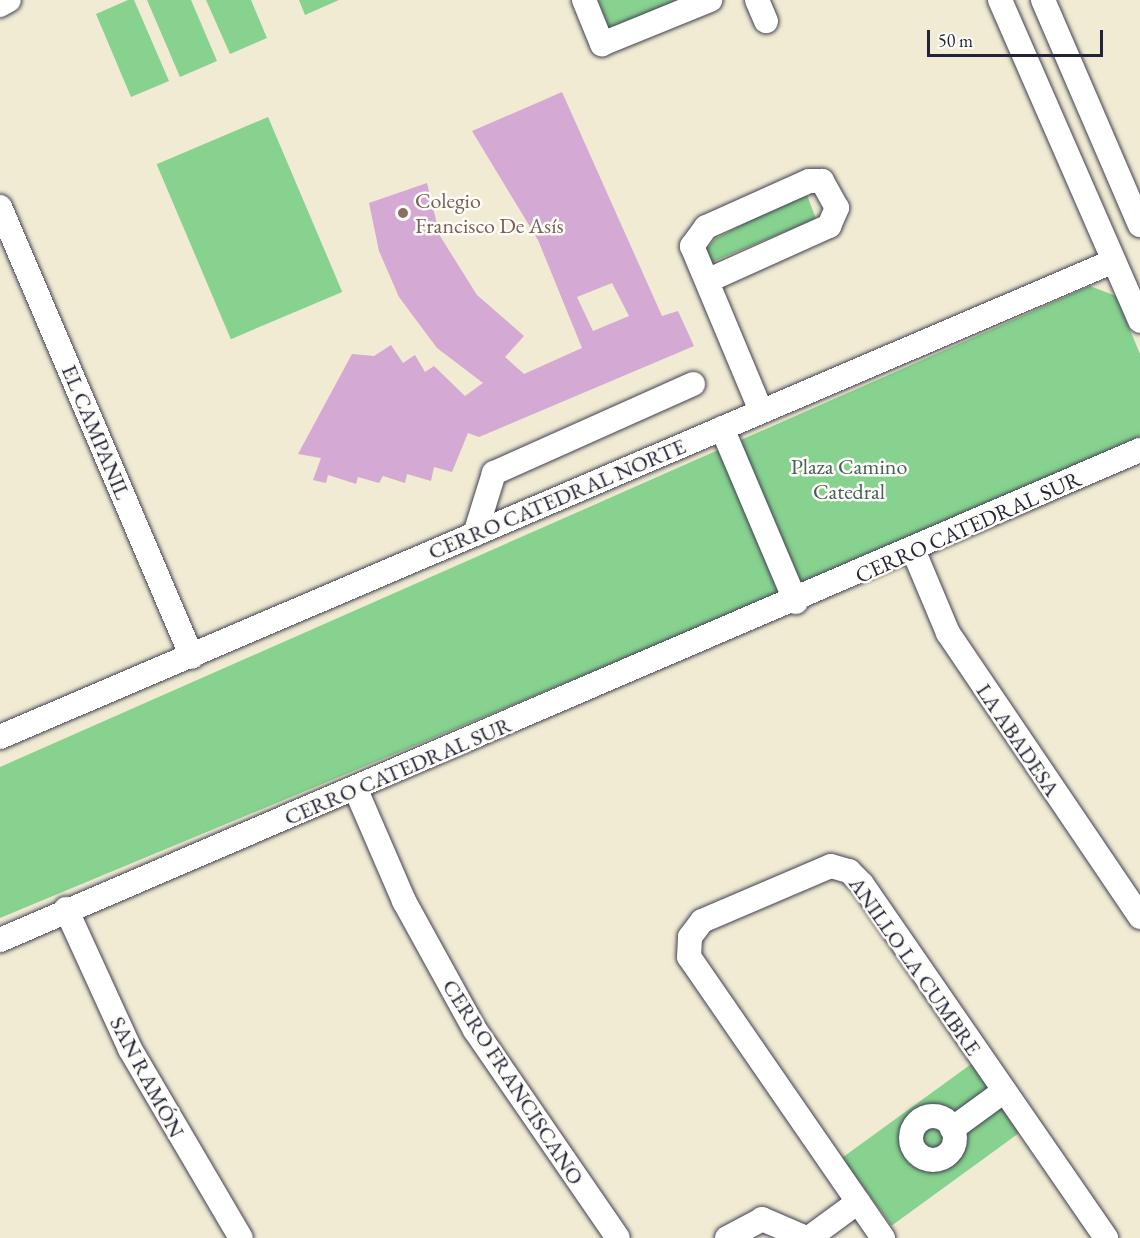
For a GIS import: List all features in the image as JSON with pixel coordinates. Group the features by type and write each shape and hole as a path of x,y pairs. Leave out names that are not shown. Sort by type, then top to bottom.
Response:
{"street":[{"path":"0,5 9,0"},
{"path":"584,0 602,44 710,0"},
{"path":"1000,0 1140,321"},
{"path":"1043,0 1132,184 1140,225"},
{"path":"709,280 829,226 837,208 822,181 809,181 706,227 692,246 709,280 761,411"},
{"name":"EL CAMPANIL","path":"0,207 192,657"},
{"name":"CERRO CATEDRAL NORTE","path":"0,737 192,657 1114,261"},
{"path":"475,534 494,473 693,384"},
{"path":"722,428 796,602"},
{"name":"CERRO CATEDRAL SUR","path":"0,940 66,909 356,790 914,552 1140,450"},
{"name":"LA ABADESA","path":"914,552 948,633 984,691 1140,917"},
{"name":"CERRO FRANCISCANO","path":"356,790 404,900 475,1030 618,1238"},
{"name":"ANILLO LA CUMBRE","path":"883,1238 692,966 688,947 702,921 822,868 849,871 1106,1238"},
{"name":"SAN RAMÓN","path":"66,909 135,1058 241,1238"},
{"path":"952,1129 1004,1091"},
{"path":"727,1238 762,1219 808,1238 858,1202"}],"green space":[{"path":"128,0 134,0 169,81 131,97 96,14"},
{"path":"147,0 191,0 217,61 180,77"},
{"path":"206,0 251,0 267,38 230,54"},
{"path":"299,0 339,0 305,15"},
{"path":"598,0 681,0 610,31"},
{"path":"268,117 342,292 231,339 157,164"},
{"path":"798,195 807,195 816,219 712,262 705,251 715,239"},
{"name":"Plaza Camino Catedral","path":"1090,286 1116,296 1140,354 1140,436 878,553 0,918 0,767"},
{"path":"974,1062 1023,1130 892,1226 842,1158"}],"building":[{"path":"562,92 662,316 678,311 694,346 479,437 468,433 452,472 434,467 431,481 407,474 405,483 383,476 379,483 358,477 356,484 328,475 326,483 313,480 321,458 298,454 352,354 374,356 391,345 403,363 415,355 425,372 434,366 465,396 483,383 437,348 399,297 379,251 369,203 427,183 440,236 477,295 524,336 505,357 524,374 582,348 538,240 472,131","holes":["612,283 629,316 593,331 577,297"]}],"place":[{"name":"Colegio Francisco De Asís","path":"403,213"}]}
